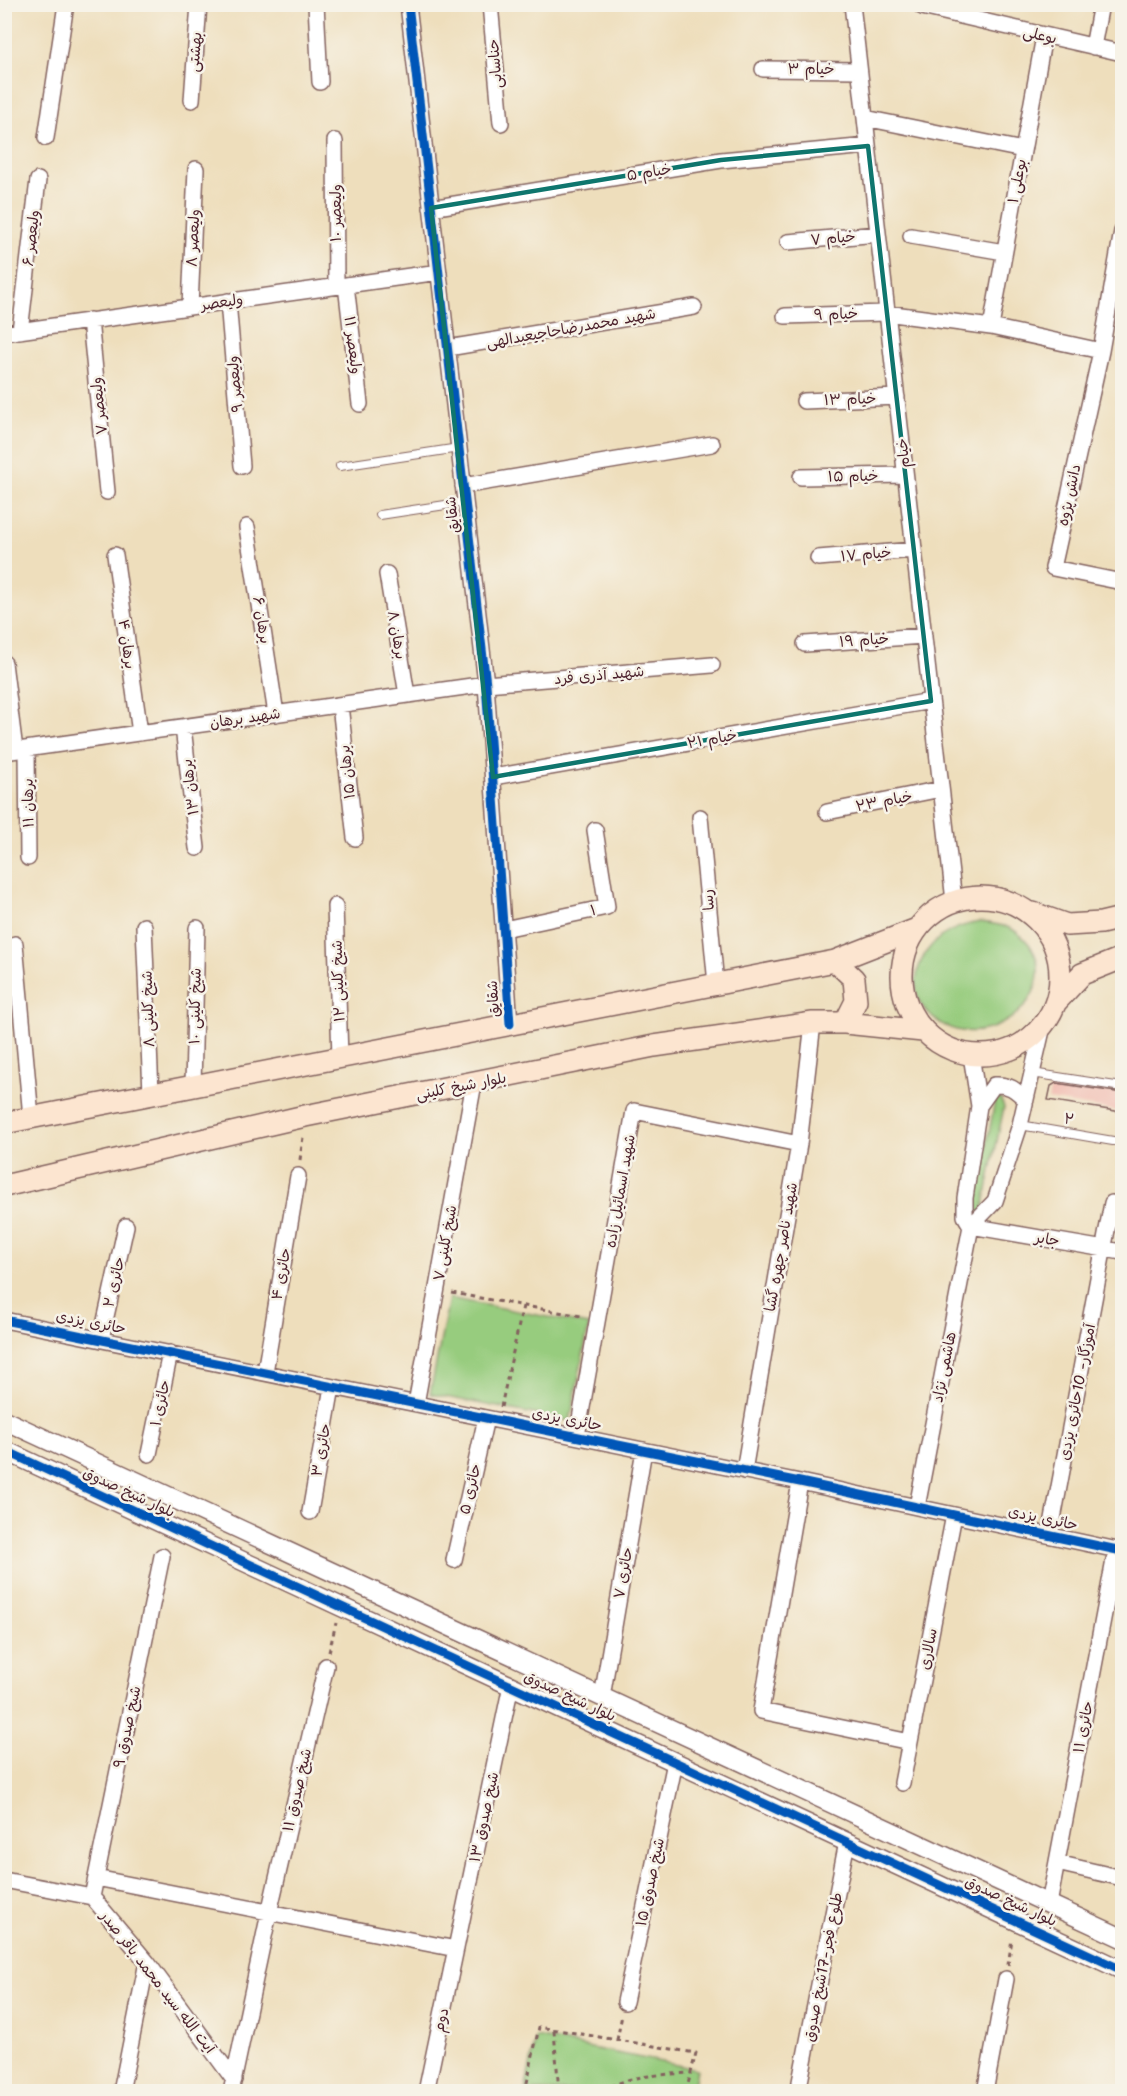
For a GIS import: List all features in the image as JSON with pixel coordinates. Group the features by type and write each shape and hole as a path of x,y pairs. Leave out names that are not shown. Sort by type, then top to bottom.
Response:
{"main road":[{"path":"1122,918 1101,923 1067,925 1004,900 979,896 954,901 934,912 917,928 906,949 902,978 907,1006 923,1031 945,1047 971,1055 998,1054 1023,1043 1043,1026 1056,1003 1082,974 1122,958"},
{"path":"1027,911 1045,928 1057,952 1060,977 1056,1003"},
{"path":"4,1123 835,961 917,928"},
{"path":"835,961 854,979 856,1001 845,1023"},
{"name":"بلوار شیخ کلینی","path":"4,1186 305,1116 654,1046 813,1023 845,1023 923,1031"}],"street":[{"path":"46,138 66,4"},
{"name":"بهشتی","path":"192,100 199,4"},
{"path":"316,4 320,82"},
{"name":"شقایق","path":"408,4 486,684 510,1024"},
{"name":"حناسابی","path":"490,4 501,123"},
{"name":"خیام","path":"852,4 954,901"},
{"path":"1093,47 1101,4"},
{"name":"بوعلی","path":"922,7 1122,53"},
{"name":"۱ بوعلی","path":"991,327 1044,36"},
{"name":"خیام ۳","path":"763,69 859,70"},
{"path":"865,118 1023,150"},
{"name":"ولیعصر ۱۰","path":"335,141 341,286"},
{"name":"خیام ۵","path":"432,208 721,160 868,146"},
{"name":"ولیعصر ۸","path":"190,307 196,168"},
{"name":"ولیعصر ۶","path":"12,332 38,180"},
{"path":"1101,351 1122,231"},
{"name":"خیام ۷","path":"788,242 878,234"},
{"path":"911,236 1004,252"},
{"name":"ولیعصر","path":"12,332 439,272"},
{"name":"ولیعصر ۱۱","path":"341,286 360,404"},
{"name":"ولیعصر ۹","path":"228,301 242,466"},
{"name":"شهید محمدرضاحاجیعبدالهی","path":"448,348 694,307"},
{"name":"خیام ۹","path":"785,316 886,313 991,327 1101,351"},
{"name":"ولیعصر ۷","path":"90,320 107,492"},
{"name":"دانش پژوه","path":"1101,351 1053,568 1122,582"},
{"name":"خیام ۱۳","path":"804,401 897,398"},
{"name":"شقایق","path":"463,486 712,444"},
{"name":"خیام ۱۵","path":"801,477 905,475"},
{"name":"برهان ۶","path":"248,527 276,714"},
{"name":"خیام ۱۷","path":"818,558 914,550"},
{"name":"برهان ۴","path":"115,555 140,733"},
{"name":"برهان ۸","path":"387,574 407,695"},
{"name":"خیام ۱۹","path":"805,644 924,636"},
{"name":"برهان ۱۱","path":"4,663 28,858"},
{"name":"شهید آذری فرد","path":"486,684 712,665"},
{"name":"شهید برهان","path":"16,750 486,684"},
{"name":"خیام ۲۱","path":"493,777 931,701"},
{"name":"برهان ۱۵","path":"340,705 355,838"},
{"name":"برهان ۱۳","path":"183,727 197,848"},
{"name":"خیام ۲۳","path":"827,812 941,789"},
{"name":"رسا","path":"700,817 716,984"},
{"name":"۱","path":"504,929 608,906 595,830"},
{"name":"شیخ کلینی ۱۲","path":"335,906 340,1057"},
{"name":"شیخ کلینی ۸","path":"144,926 151,1093"},
{"name":"شیخ کلینی ۱۰","path":"194,1085 197,928"},
{"path":"15,944 31,1117"},
{"name":"شهید ناصر چهره گشا","path":"744,1471 799,1144 813,1023"},
{"path":"971,1055 979,1106 965,1198 965,1216 971,1226 995,1201 1020,1125 1043,1026"},
{"name":"شیخ کلینی ۷","path":"416,1404 474,1083"},
{"path":"979,1106 994,1085 1007,1084 1017,1090 1026,1100"},
{"name":"شهید اسمائیل زاده","path":"577,1436 634,1111 799,1144"},
{"name":"حائری ۴","path":"265,1372 298,1176"},
{"name":"آموزگار- 10حائری یزدی","path":"1050,1535 1112,1203"},
{"name":"حائری ۲","path":"101,1339 126,1226"},
{"name":"جابر","path":"971,1226 1122,1252"},
{"name":"هاشمی نژاد","path":"917,1507 971,1226"},
{"name":"حائری یزدی","path":"4,1320 577,1436 1119,1550"},
{"name":"حائری ۱","path":"149,1454 170,1353"},
{"name":"حائری ۳","path":"310,1512 332,1387"},
{"name":"حائری ۵","path":"453,1560 492,1419"},
{"name":"بلوار شیخ صدوق","path":"4,1420 1122,1938"},
{"name":"بلوار شیخ صدوق","path":"4,1450 1122,1970"},
{"name":"حائری ۷","path":"602,1697 644,1450"},
{"path":"800,1482 761,1711 910,1742"},
{"name":"سالاری","path":"902,1784 954,1515"},
{"name":"حائری ۱۱","path":"1049,1904 1119,1550"},
{"name":"شیخ صدوق ۹","path":"92,1898 162,1556"},
{"name":"شیخ صدوق ۱۱","path":"233,2086 269,1913 326,1666"},
{"name":"شیخ صدوق ۱۳","path":"456,1949 511,1685"},
{"name":"شیخ صدوق ۱۵","path":"625,2002 675,1762"},
{"name":"طلوع فجر-17شیخ صدوق","path":"798,2091 847,1842"},
{"path":"1057,1863 1122,1878"},
{"path":"96,1878 456,1949"},
{"name":"آیت الله سید محمد باقر صدر","path":"4,1880 92,1898 147,1962 233,2086"},
{"name":"دوم","path":"426,2091 456,1949"},
{"path":"121,2091 147,1962"},
{"path":"985,2091 1006,1979"}],"lane":[{"path":"340,466 459,448"},
{"path":"380,515 465,502"},
{"path":"1032,1073 1122,1087"},
{"name":"۲","path":"1020,1125 1113,1140"}],"path":[{"path":"298,1176 305,1116"},
{"path":"436,1290 598,1319"},
{"path":"492,1419 523,1306"},
{"path":"326,1666 340,1606"},
{"path":"1006,1979 1015,1920"},
{"path":"617,2040 625,2002"},
{"path":"525,2091 538,2027 696,2053 686,2091"},
{"path":"554,2030 558,2091"},
{"path":"603,2091 610,2086 651,2075 691,2073"}],"highlighted area":[{"path":"868,146 931,701 493,777 431,208 721,160"}],"green space":[{"path":"980,922 1010,928 1027,941 1038,964 1036,985 1027,1003 1011,1018 991,1028 969,1032 947,1027 927,1012 920,1003 916,982 921,961 934,943 956,929"},
{"path":"1000,1098 1004,1107 982,1214 978,1216 975,1209 995,1100"},
{"path":"449,1298 589,1325 570,1421 430,1394"},
{"path":"536,2037 697,2069 693,2091 525,2091"}],"building":[{"path":"1056,1083 1122,1093 1122,1112 1048,1100 1051,1086"}],"cycle path":[{"path":"408,4 486,684 510,1024"},
{"path":"4,1320 800,1482 1122,1551"},
{"path":"4,1450 1122,1970"}]}
